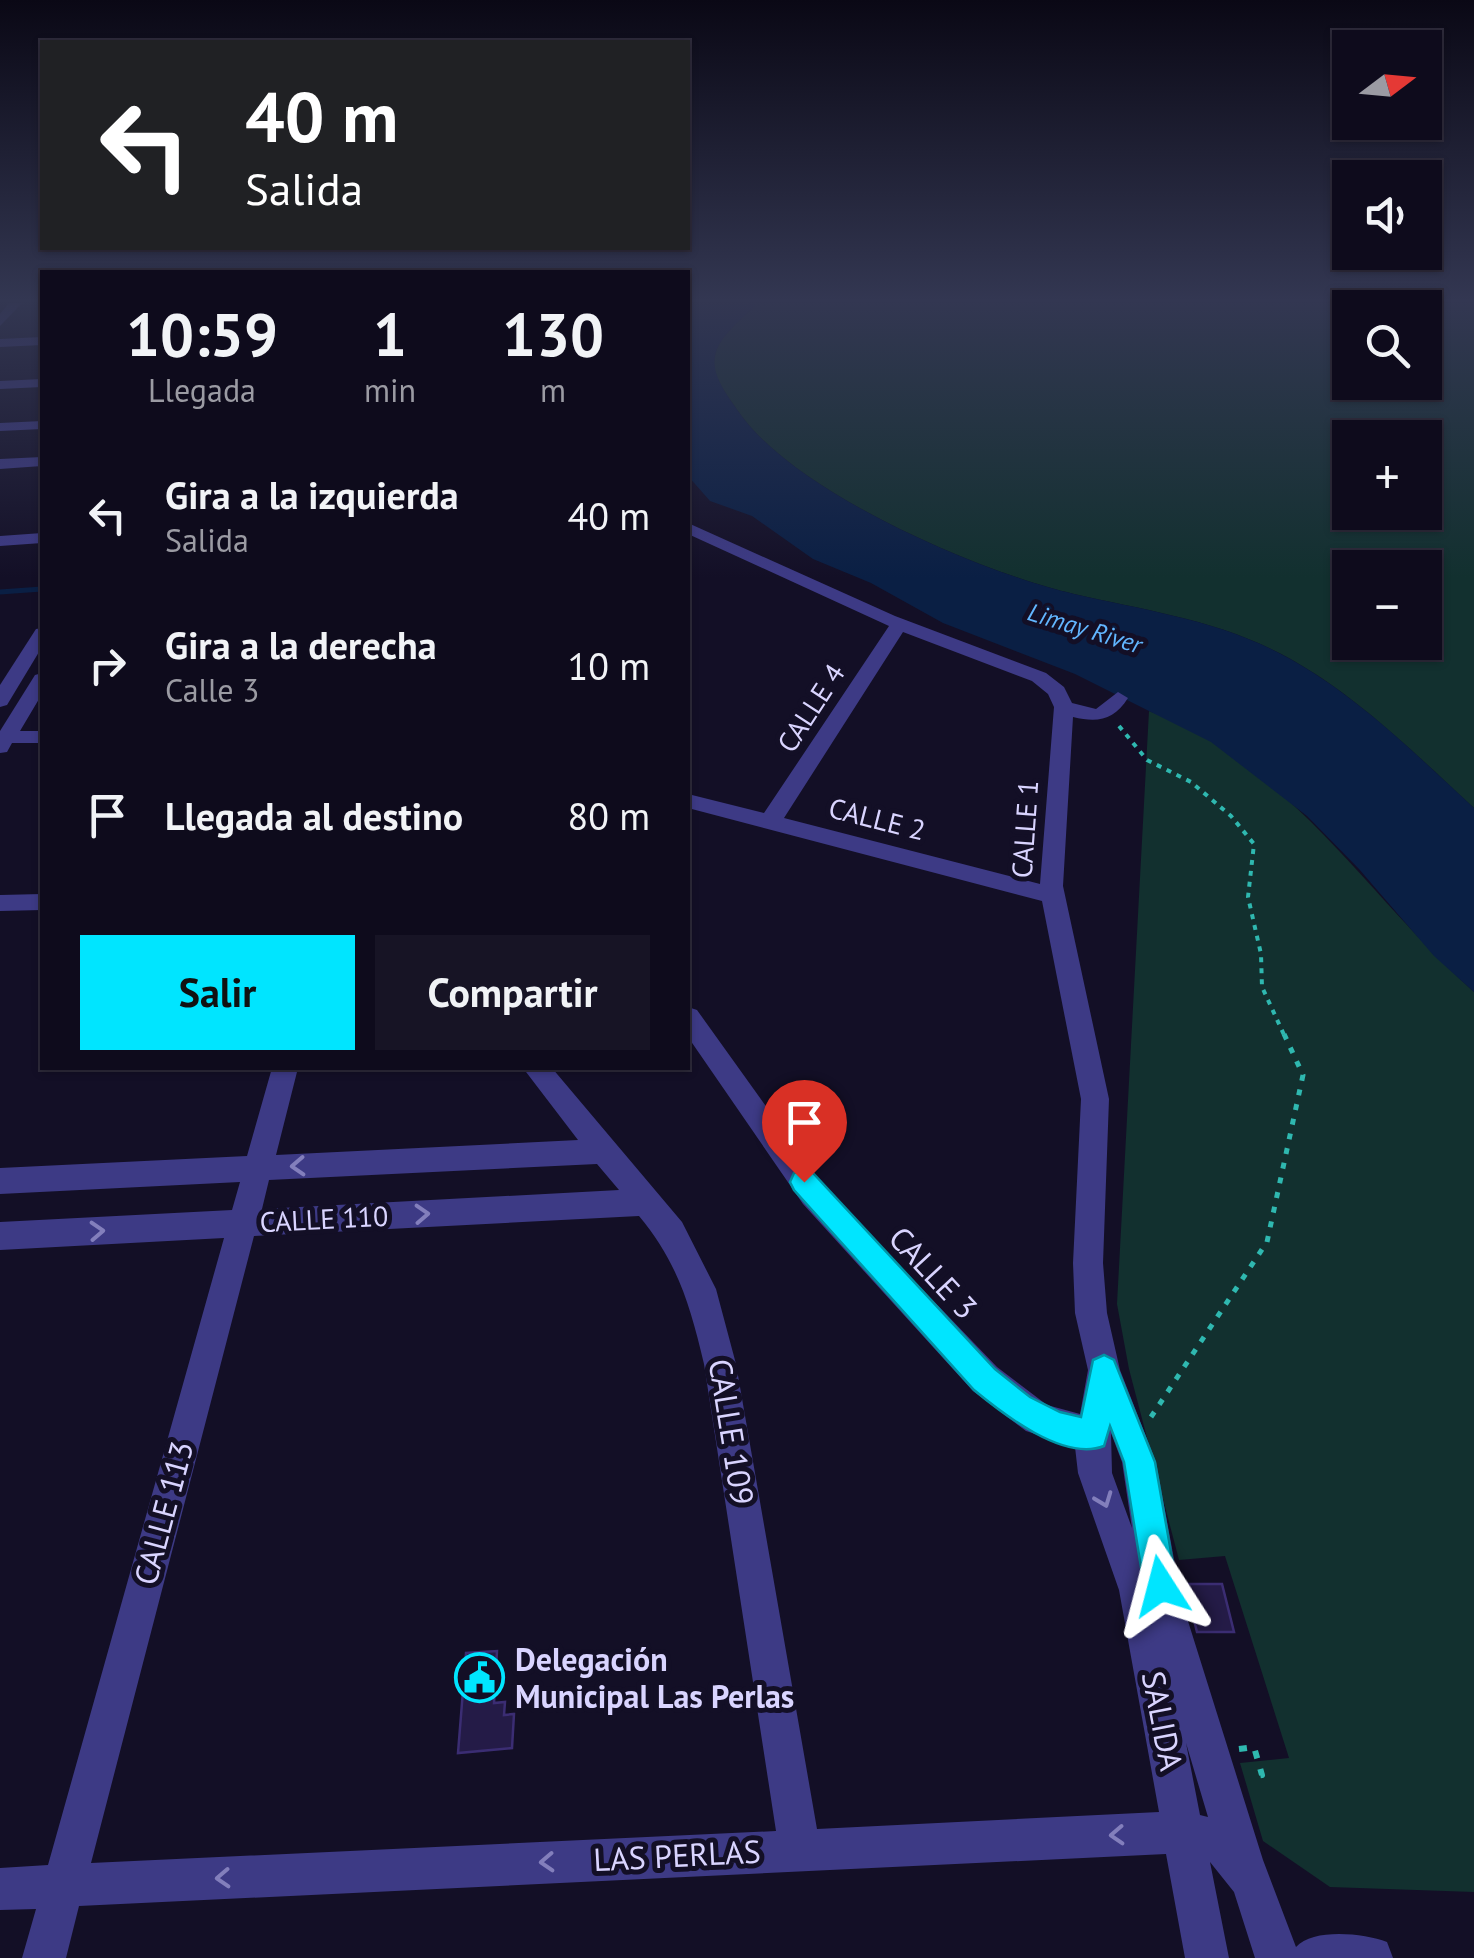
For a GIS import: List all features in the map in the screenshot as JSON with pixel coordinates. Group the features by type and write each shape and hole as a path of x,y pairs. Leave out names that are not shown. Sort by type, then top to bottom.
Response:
{"street":[{"path":"0,427 40,426"},
{"path":"0,464 40,462"},
{"path":"691,536 1039,678 1057,691 1064,708 1090,716 1113,705"},
{"path":"0,540 40,538"},
{"name":"CALLE 4","path":"770,822 899,624"},
{"path":"0,665 34,662"},
{"path":"0,702 34,662"},
{"path":"2,740 40,681"},
{"name":"CALLE 1","path":"1064,708 1051,895 1095,1099 1088,1263 1091,1313 1104,1370"},
{"path":"2,740 40,737"},
{"name":"CALLE 2","path":"690,802 1051,895"},
{"path":"0,903 40,902"},
{"name":"CALLE 3","path":"690,1020 813,1195 985,1380 1038,1419 1093,1435"},
{"name":"CALLE 113","path":"44,1958 284,1070"},
{"name":"CALLE 109","path":"538,1070 672,1232 692,1268 715,1336 800,1850"},
{"name":"CALLE 110","path":"0,1181 605,1151"},
{"name":"CALLE 110","path":"0,1236 647,1202"},
{"path":"1104,1370 1134,1448 1164,1602 1242,1865"},
{"name":"SALIDA","path":"1104,1370 1093,1435 1099,1487 1141,1606 1207,1958"},
{"name":"LAS PERLAS","path":"0,1888 1183,1832 1220,1841 1242,1865 1258,1898 1277,1958"},
{"path":"1313,1958 1371,1958"}],"path":[{"path":"1113,705 1147,760 1191,782 1231,816 1254,844 1248,897 1261,954 1262,987 1303,1075 1267,1242 1162,1396 1134,1448"}],"green space":[{"path":"727,394 1332,394 1332,400 1442,400 1442,394 1474,394 1474,808 1353,701 1271,649 1199,622 1035,583 940,548 843,499 764,441"},
{"path":"1149,711 1199,734 1244,763 1285,798 1474,992 1474,1892 1330,1887 1263,1841 1240,1763 1289,1758 1225,1556 1179,1560 1129,1369 1117,1304"}],"water":[{"name":"Limay River","path":"690,394 727,394 764,441 800,471 843,499 940,548 1035,583 1199,622 1248,639 1300,664 1403,742 1474,808 1474,992 1434,956 1307,816 1211,742 1075,674 943,623 871,583 813,559 752,516 710,501 690,478"}],"building":[{"path":"1185,1584 1222,1584 1234,1632 1197,1632"},
{"name":"Delegación Municipal Las Perlas","path":"497,1651 494,1703 505,1702 504,1715 514,1714 512,1748 458,1753 466,1653"}],"waterway":[{"path":"0,592 40,589"}],"place":[{"name":"Delegación Municipal Las Perlas","path":"480,1678"}],"route":[{"path":"804,1182 836,1222 985,1380 1019,1408 1057,1427 1093,1435 1104,1370 1139,1462 1161,1586"}]}
